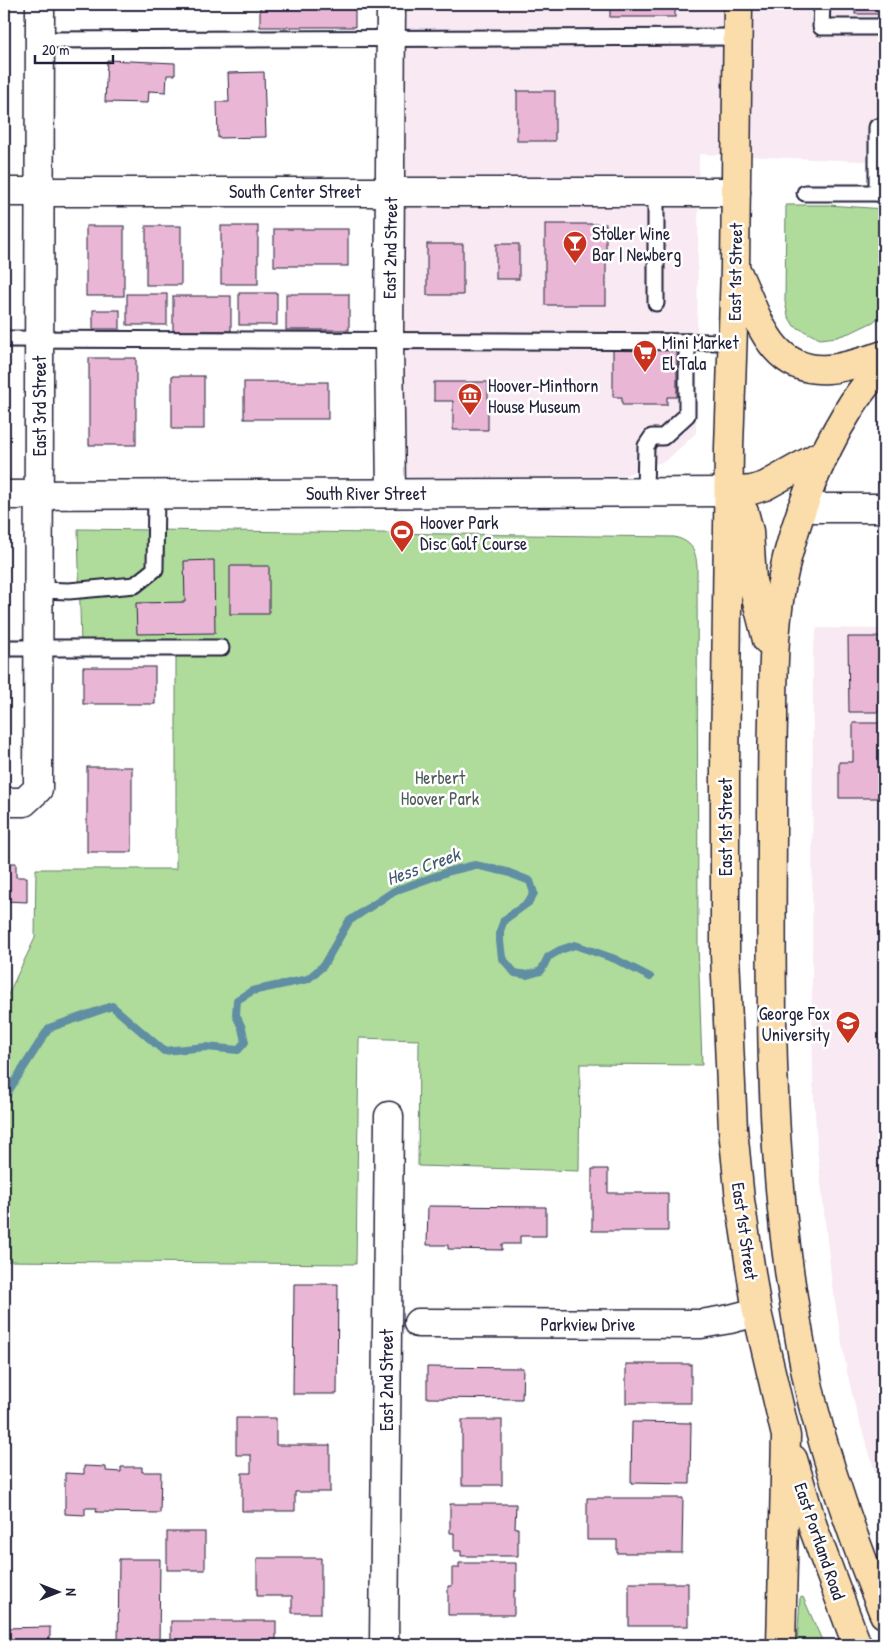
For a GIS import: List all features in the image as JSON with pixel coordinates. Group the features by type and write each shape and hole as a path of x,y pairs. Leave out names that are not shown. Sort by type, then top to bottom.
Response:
{"main road":[{"name":"East 1st Street","path":"738,4 726,770 728,1051 740,1200 757,1312 786,1436 781,1645"},
{"path":"735,268 768,339 780,354 795,364 812,369 830,369 884,355"},
{"path":"773,665 777,608 787,559 802,508 826,452 853,403 884,362"},
{"path":"729,492 752,490 765,486 826,452"},
{"path":"729,492 744,512 750,531 752,581 773,665"},
{"name":"East Portland Road","path":"773,665 772,1033 776,1143 785,1244 796,1320 812,1403 852,1530 884,1614"},
{"name":"East Portland Road","path":"786,1436 814,1530 857,1645"}],"street":[{"name":"East 3rd Street","path":"14,802 38,789 40,4"},
{"name":"East 2nd Street","path":"391,4 389,341 391,493"},
{"name":"South Center Street","path":"4,192 736,192"},
{"name":"South River Street","path":"4,495 729,492"},
{"path":"802,508 884,508"},
{"name":"East 2nd Street","path":"384,1645 389,1116"},
{"name":"Parkview Drive","path":"418,1324 701,1324 757,1312"}],"lane":[{"path":"822,4 821,27 884,27"},
{"path":"40,40 738,37"},
{"path":"805,193 880,193 877,127"},
{"path":"656,191 656,303"},
{"path":"4,339 734,342"},
{"path":"645,492 646,446 652,437 662,437 686,415 687,342"},
{"path":"40,590 69,590 134,585 155,569 156,494"},
{"path":"4,648 222,648"}],"shaded area":[{"path":"396,4 884,4 884,162 699,154 696,433 667,460 574,493 391,493"},
{"name":"George Fox University","path":"817,628 884,629 884,1501 856,1410 847,1372 832,1285 817,1147 812,1011 813,650"}],"green space":[{"path":"786,205 828,205 884,209 884,313 873,322 837,337 820,339 794,326 788,316 785,302"},
{"name":"Herbert Hoover Park","path":"78,529 674,537 689,544 696,556 697,567 698,944 702,1065 580,1064 579,1171 418,1166 419,1040 359,1038 356,1264 4,1261 4,1003 35,938 36,869 176,869 176,645 81,646"},
{"path":"803,1597 824,1645 797,1645 800,1598"}],"building":[{"path":"260,4 355,4 355,27 260,27"},
{"path":"610,4 675,4 675,17 610,17"},
{"path":"855,4 884,4 884,14 855,14"},
{"path":"107,60 175,63 175,75 167,75 166,92 149,91 148,103 105,102"},
{"path":"264,72 266,137 218,138 217,102 229,102 228,73"},
{"path":"517,91 555,91 555,141 517,141"},
{"name":"Stoller Wine Bar | Newberg","path":"545,224 606,224 606,305 545,305"},
{"path":"86,226 124,226 124,296 86,296"},
{"path":"146,226 181,226 181,285 146,285"},
{"path":"221,226 258,226 258,284 221,284"},
{"path":"274,229 348,229 348,266 274,266"},
{"path":"427,244 463,244 463,295 427,295"},
{"path":"496,244 519,244 519,279 496,279"},
{"path":"239,293 277,293 277,325 239,325"},
{"path":"127,294 167,294 167,325 127,325"},
{"path":"286,294 349,294 349,330 286,330"},
{"path":"173,296 231,296 231,331 173,331"},
{"path":"93,310 120,310 120,329 93,329"},
{"name":"Mini Market El Tala","path":"613,349 677,350 677,397 667,397 667,405 622,405 622,397 613,397"},
{"path":"89,358 136,358 136,445 89,445"},
{"path":"172,376 204,376 204,429 172,429"},
{"path":"244,382 328,382 328,419 244,419"},
{"name":"Hoover-Minthorn House Museum","path":"434,382 488,382 488,430 453,430 453,401 434,401"},
{"path":"214,560 215,633 137,634 136,603 185,602 184,561"},
{"path":"230,566 269,566 269,614 230,614"},
{"path":"848,637 884,637 884,712 849,712"},
{"path":"83,667 155,667 155,704 83,704"},
{"path":"853,723 884,723 884,798 839,798 839,762 853,762"},
{"path":"87,767 132,767 132,852 87,852"},
{"path":"4,863 16,863 16,877 27,877 27,902 4,901"},
{"path":"592,1169 608,1169 608,1193 668,1193 668,1231 592,1231"},
{"path":"428,1206 546,1207 546,1236 520,1236 520,1244 502,1244 502,1250 448,1249 448,1245 427,1245"},
{"path":"294,1284 338,1284 337,1394 293,1394"},
{"path":"626,1364 691,1364 691,1403 626,1403"},
{"path":"427,1367 523,1368 522,1399 427,1398"},
{"path":"236,1418 276,1418 276,1445 330,1445 330,1492 295,1492 295,1511 242,1511 242,1473 251,1473 251,1455 236,1455"},
{"path":"462,1420 502,1420 502,1485 462,1485"},
{"path":"632,1422 691,1423 690,1484 631,1483"},
{"path":"84,1466 106,1467 106,1471 121,1472 121,1467 142,1467 142,1472 161,1472 160,1513 96,1512 97,1508 85,1508 85,1515 65,1514 65,1473 84,1474"},
{"path":"587,1498 683,1498 682,1553 617,1553 617,1540 587,1540"},
{"path":"450,1504 516,1504 515,1528 518,1528 518,1556 461,1556 461,1551 454,1551 454,1533 450,1533"},
{"path":"167,1532 205,1532 205,1570 167,1570"},
{"path":"257,1558 321,1558 321,1613 292,1613 292,1596 257,1596"},
{"path":"119,1559 160,1559 159,1645 118,1645"},
{"path":"459,1563 516,1563 514,1615 448,1615 448,1586 452,1586 452,1568 459,1568"},
{"path":"629,1583 688,1583 688,1626 629,1626"},
{"path":"171,1621 276,1621 276,1645 171,1645"},
{"path":"50,1627 50,1645 4,1645 4,1628"},
{"path":"615,1642 708,1642 708,1645 615,1645"},
{"path":"422,1643 459,1643 459,1645 422,1645"}],"waterway":[{"name":"Hess Creek","path":"4,1098 49,1028 112,1006 164,1051 206,1047 238,1050 245,1042 242,1028 236,1015 237,1000 252,991 308,979 323,966 349,921 394,891 450,871 475,865 507,872 530,881 534,893 529,902 504,920 500,931 502,958 515,973 527,975 541,971 548,957 560,950 575,945 615,959 650,977"}],"place":[{"name":"Stoller Wine Bar | Newberg","path":"575,264"},
{"name":"Mini Market El Tala","path":"645,373"},
{"name":"Hoover-Minthorn House Museum","path":"470,416"},
{"name":"Hoover Park Disc Golf Course","path":"402,553"},
{"name":"George Fox University","path":"848,1044"}]}
